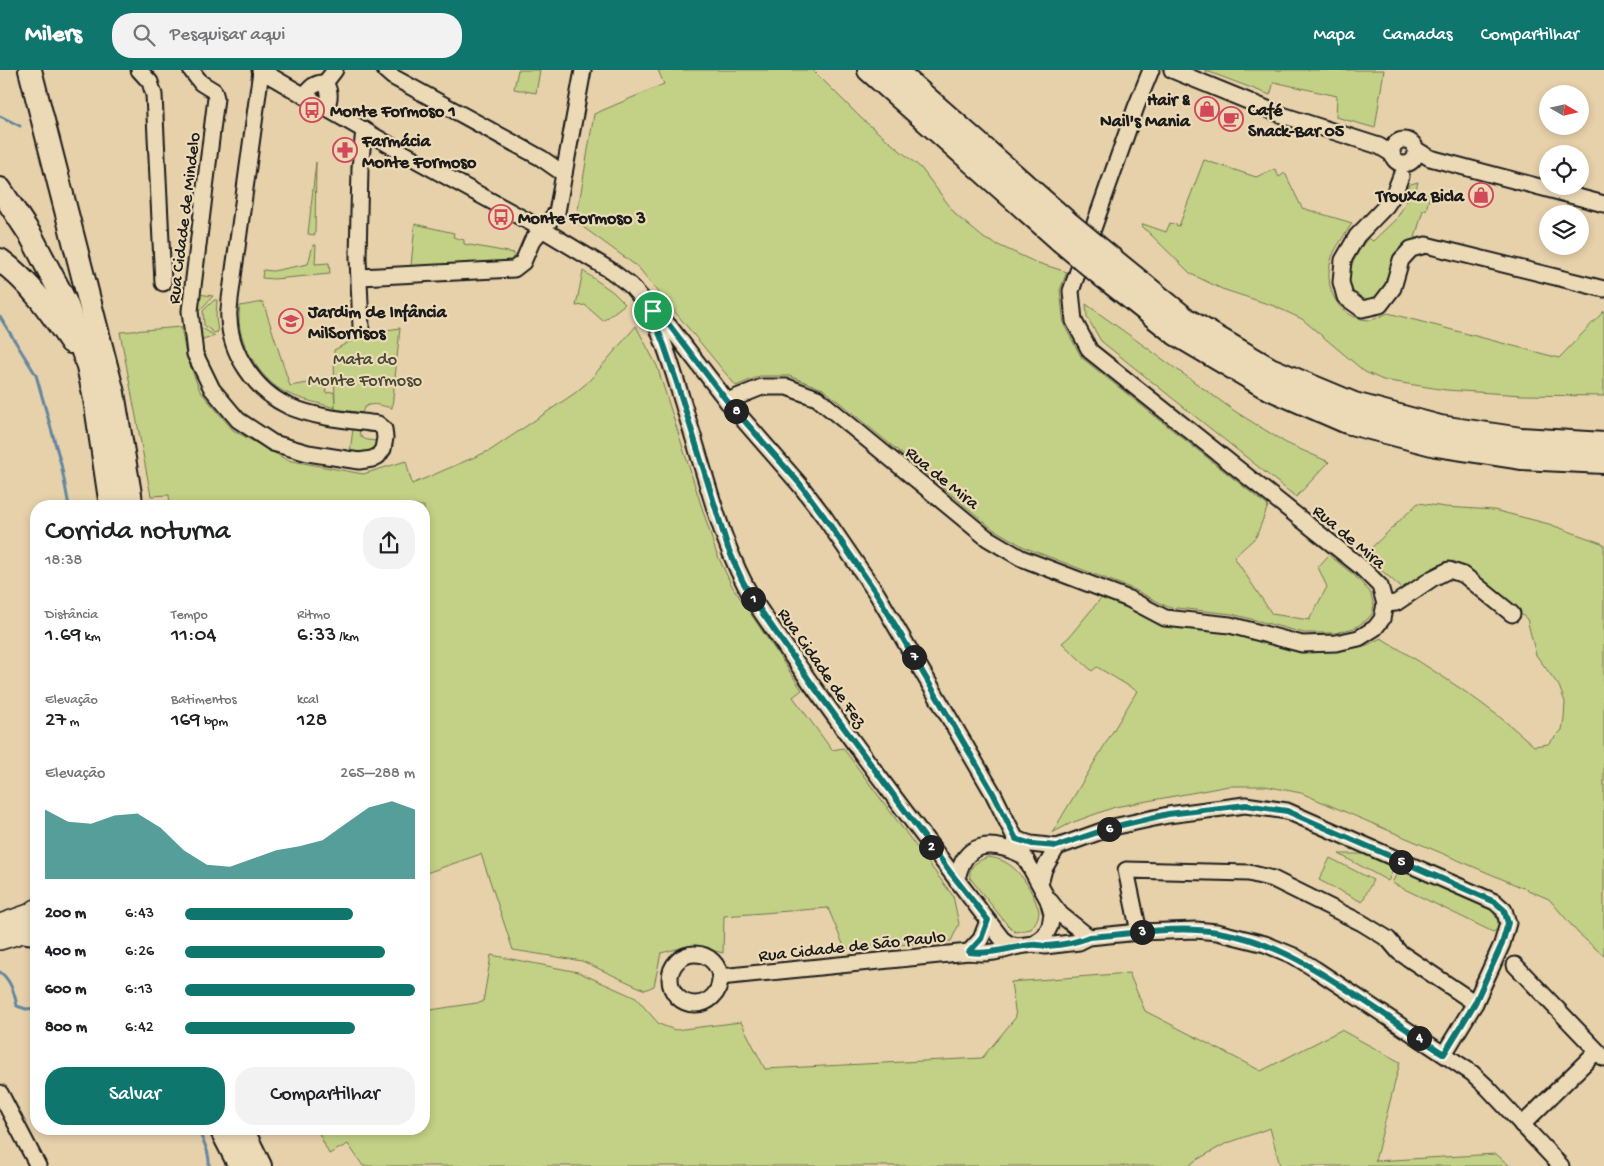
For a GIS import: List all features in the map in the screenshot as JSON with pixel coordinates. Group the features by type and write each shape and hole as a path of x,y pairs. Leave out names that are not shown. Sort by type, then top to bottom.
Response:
{"highway":[{"path":"30,70 104,396 111,500"},
{"path":"868,70 1108,268 1176,334 1264,386 1347,422 1436,445 1521,458 1604,462"},
{"path":"895,70 1064,231"},
{"path":"0,172 43,233 76,298 104,396 130,500"},
{"path":"0,189 31,236 66,303 88,366 104,396"},
{"path":"0,260 15,271 45,304 104,396"},
{"path":"1108,268 1187,320 1270,369 1354,404 1440,427 1521,439 1604,444"},
{"path":"224,1135 240,1166"},
{"path":"245,1135 260,1166"}],"main road":[{"path":"0,924 30,913"},
{"path":"0,940 30,932"}],"street":[{"path":"139,70 150,82 154,95 163,283"},
{"name":"Rua Cidade de Mindelo","path":"191,70 201,83 214,91 216,98 190,311 195,354 212,389 238,420 273,443 308,453 367,461 378,456 383,449 384,429 378,424 316,415 288,406 262,389 244,368 231,331 229,319 230,299 260,70"},
{"path":"260,70 542,229 610,270 630,285 653,311 670,326 727,401 800,484 877,594 993,793 1048,900 1052,914 1050,926 1045,936 1034,944"},
{"path":"325,83 335,70"},
{"path":"385,70 393,77 541,158 564,174"},
{"path":"360,277 514,269 523,262 532,241 557,212 583,70"},
{"name":"Rua de Mira","path":"727,401 762,387 787,386 818,398 987,538 1021,558 1128,598 1165,618 1230,625 1302,644 1336,643 1359,638 1374,628 1382,619 1385,604 1380,586 1361,567 1090,351 1074,321 1071,291 1136,107 1151,70"},
{"path":"1172,70 1282,115 1389,148 1407,141 1413,146 1413,155 1604,204"},
{"path":"304,96 313,86 320,82 325,83 330,90 326,108"},
{"path":"360,327 358,258 360,168 364,130"},
{"path":"541,158 569,149"},
{"path":"1401,176 1394,194 1386,206 1357,236 1343,260 1341,282 1345,297 1362,309 1380,305 1393,288 1401,260 1411,249 1426,245 1604,289"},
{"name":"Rua Cidade de Fez","path":"653,311 728,548 742,580 754,601 814,687 957,881"},
{"path":"1385,604 1396,603 1433,578 1449,570 1464,576 1512,614"},
{"path":"1016,839 1039,845 1057,846 1113,827 1168,814 1246,805 1287,811 1495,902 1504,910 1508,923 1502,944 1475,1003 1444,1054"},
{"path":"1024,856 1010,848 988,845 971,851 958,869 957,881 1002,939 1009,944 1045,946 1080,942 1089,937 1139,932 1196,930 1238,936 1275,948 1315,969 1477,1078 1561,1166"},
{"path":"1040,884 1044,869 1057,846"},
{"path":"1139,932 1126,870 1249,873 1273,879 1362,923 1388,939 1399,952 1475,1003"},
{"path":"1048,900 1061,915 1089,937"},
{"path":"969,952 981,939 988,920"},
{"name":"Rua Cidade de São Paulo","path":"720,978 969,952 1003,951 1018,946"},
{"path":"1514,965 1601,1054 1522,1125"},
{"path":"0,1094 38,1166"}],"green space":[{"path":"518,70 540,70 536,93 514,89"},
{"path":"658,70 813,70 862,119 921,168 957,216 985,239 1035,262 1067,272 1060,290 1064,325 1082,358 1268,506 1256,537 1234,557 1272,614 1309,620 1327,587 1318,567 1329,555 1354,575 1370,592 1374,605 1372,614 1367,620 1354,628 1335,633 1304,633 1232,614 1168,607 1133,589 1026,548 993,529 823,389 789,376 760,376 736,386 638,267 576,222 594,114 664,84"},
{"path":"1204,70 1384,70 1375,128 1336,117 1337,96 1274,82 1270,95"},
{"path":"1204,160 1256,177 1275,169 1279,177 1285,173 1302,208 1352,223 1332,257 1329,279 1335,299 1349,314 1358,318 1372,320 1388,313 1559,358 1604,311 1604,396 1522,395 1446,390 1383,380 1365,372 1302,319 1274,306 1222,289 1191,274 1142,226 1143,224 1166,232 1170,223 1179,226"},
{"path":"316,162 315,235 308,234"},
{"path":"1418,182 1416,190 1430,194 1415,238 1418,239 1410,241 1397,251 1387,285 1376,300 1366,300 1357,297 1351,291 1349,284 1349,276 1354,259 1368,238 1373,241 1397,218 1410,195 1404,190 1411,184"},
{"path":"415,224 454,233 453,237 464,240 464,244 514,253 511,265 411,266"},
{"path":"313,245 316,245 315,264 329,263 330,274 274,279 262,278 263,270 273,271 308,264"},
{"path":"583,271 613,292 625,304 603,321 585,305 576,306"},
{"path":"198,294 213,296 201,309 196,309"},
{"path":"214,300 217,300 216,318 218,332 214,333 204,325 203,311"},
{"path":"263,302 290,386 325,380 326,393 334,392 335,408 299,398 278,388 262,373 255,363 241,332 239,322 240,306"},
{"path":"1086,304 1236,412 1286,443 1329,462 1296,497 1101,341 1087,317"},
{"path":"636,326 657,366 716,552 732,586 802,690 793,697 832,750 843,748 953,896 959,924 951,941 845,949 828,908 724,916 723,953 692,945 661,953 654,986 645,990 582,961 513,950 481,854 430,872 430,500 169,500 169,495 151,496 120,332 181,327 186,355 200,391 233,430 287,460 363,474 406,461 412,484 491,450 575,393 589,381"},
{"path":"197,328 202,328 215,336 200,341"},
{"name":"Mata do Monte Formoso","path":"400,328 392,408 370,405 362,413 335,409 334,350 360,334"},
{"path":"353,429 359,430 361,436 365,439 377,441 376,446 370,452 350,452"},
{"path":"1418,503 1445,507 1494,510 1549,524 1604,544 1604,956 1578,933 1549,899 1301,793 1265,786 1229,786 1115,807 1071,823 1052,833 1137,691 1097,667 1092,671 1062,643 1102,597 1305,652 1341,651 1367,645 1381,638 1441,675 1498,716 1534,746 1548,744 1562,730 1565,702 1559,686 1536,655 1527,619 1454,561 1405,591 1364,555"},
{"path":"1339,854 1364,854 1394,868 1388,881"},
{"path":"988,857 1011,866 1023,878 1039,911 1038,918 1031,929 1015,932 970,878 972,867 977,862"},
{"path":"1330,858 1373,880 1362,902 1319,880"},
{"path":"1399,869 1492,910 1498,921 1498,929 1493,932 1392,883"},
{"path":"491,955 578,972 636,998 659,1024 675,1030 741,1022 765,1069 982,1058 1016,1017 1011,982 1129,973 1145,1011 1261,1071 1341,1030 1400,1062 1375,1161 1496,1154 1510,1166 1280,1166 1270,1128 1225,1144 1193,1162 1190,1166 363,1166 348,1144 329,1154 320,1135 430,1135 430,1010 483,1002"}],"waterway":[{"path":"0,116 20,126"},
{"path":"0,317 36,375 61,464 68,500"},
{"path":"0,972 9,983 17,1006 30,1009"},
{"path":"200,1135 207,1152 209,1166"}],"place":[{"name":"Hair & Nail's Mania","path":"1207,109"},
{"name":"Monte Formoso 1","path":"312,110"},
{"name":"Café Snack-Bar 05","path":"1231,119"},
{"name":"Farmácia Monte Formoso","path":"345,150"},
{"name":"Trouxa Bicla","path":"1481,195"},
{"name":"Monte Formoso 3","path":"501,217"},
{"name":"Jardim de Infância MilSorrisos","path":"291,321"}],"route":[{"path":"653,311 670,326 727,401 800,484 823,515 877,594 993,793 1016,839 1032,844 1057,846 1113,827 1168,814 1246,805 1287,811 1495,902 1504,910 1508,923 1502,944 1475,1003 1444,1054 1294,956 1265,944 1238,936 1196,930 1171,930 1089,937 1080,942 1045,946 1034,944 1018,946 1003,951 969,952 981,939 988,920 869,764 780,639 742,580 728,548 653,311"}]}
